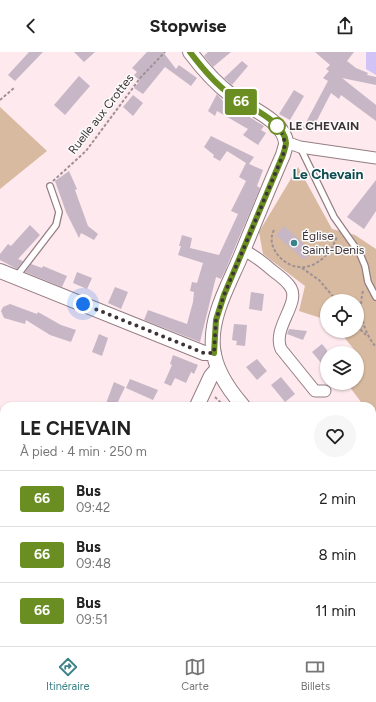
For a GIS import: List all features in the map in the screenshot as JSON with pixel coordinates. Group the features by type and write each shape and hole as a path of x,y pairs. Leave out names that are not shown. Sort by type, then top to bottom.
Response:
{"street":[{"path":"190,52 215,82 231,95 277,126 286,142 283,155 224,295 216,320 214,353 218,368 227,386 241,402"},
{"path":"286,142 300,147 376,158"},
{"path":"243,250 252,254 282,277 291,288 293,296 278,337 279,343 281,349 315,391 325,391"},
{"path":"0,271 204,353 214,353"},
{"path":"199,402 211,376 218,368"}],"lane":[{"path":"300,147 337,221 360,254 365,266 368,282 376,298"},
{"path":"15,278 56,226 59,212 50,186"}],"path":[{"name":"Ruelle aux Crottes","path":"50,186 53,181 86,151 141,77 165,52"},
{"path":"0,100 14,88"},
{"path":"301,268 321,259 330,252 338,233 337,221"},
{"path":"274,230 271,240 276,252 291,266 301,268 319,280 331,294"},
{"path":"367,336 360,304 364,286 368,282"},
{"path":"364,333 376,347"}],"shaded area":[{"path":"366,52 376,52 376,75 366,69"},
{"path":"0,107 47,151 0,189"},
{"path":"298,167 332,229 355,235 376,249 376,402 361,402 352,390 364,390 364,346 351,346 345,338 364,338 364,294 320,294 320,318 299,311 305,286 263,254 259,232"}],"building":[{"path":"29,52 43,52 15,81 8,75"},
{"path":"74,52 95,52 84,62"},
{"path":"147,52 163,52 176,69 179,65 197,78 191,86 165,67 143,94 134,88 140,81 134,75 137,72 132,68"},
{"path":"208,52 231,52 213,67 204,56"},
{"path":"315,52 354,52 347,61 356,68 368,73 367,75 376,77 376,85 342,78 376,105 376,121 341,95 339,99 331,93 311,132 303,128 328,81 323,78 329,71 326,69 330,65"},
{"path":"242,61 248,66 232,85 224,78"},
{"path":"79,76 90,86 65,115 54,105"},
{"path":"294,90 304,96 290,120 279,114"},
{"path":"217,94 223,101 264,126 261,130 266,133 258,145 243,135 248,129 217,111 215,116 208,111"},
{"path":"133,95 143,103 133,116 123,107"},
{"path":"211,136 254,157 249,164 263,170 257,186 260,188 225,271 221,279 216,277 200,342 144,320 148,310 187,324 193,302 194,292 190,291 192,282 197,283 203,263 178,255 182,235 192,238 190,248 219,255 238,214 231,211 246,181 239,177 246,163 227,151 220,161 213,157 214,155 204,147"},
{"path":"69,171 77,189 75,190 88,226 98,234 94,240 81,233 79,238 66,212 55,181"},
{"path":"376,180 376,211 364,229 347,217"},
{"path":"30,225 40,235 18,259 23,261 17,269 0,260 0,254 8,244 11,246"},
{"name":"Église Saint-Denis","path":"284,226 312,251 304,260 276,235"},
{"path":"31,264 42,268 43,266 67,276 62,287 25,272"},
{"path":"77,272 92,278 87,289 73,283"},
{"path":"115,287 128,292 121,309 108,303"},
{"path":"251,292 264,294 262,311 249,309"},
{"path":"10,304 37,314 38,312 61,325 76,330 71,342 50,335 26,320 25,324 4,318 1,311 3,307"},
{"path":"234,324 247,325 245,346 236,345 237,341 232,340"},
{"path":"289,329 307,331 303,340 287,334"},
{"path":"99,334 108,338 102,356 92,352"},
{"path":"322,344 324,346 320,346 320,362 312,352"},
{"path":"173,355 198,365 194,374 191,372 186,383 175,378 171,386 164,383 172,365 170,364"},
{"path":"257,359 267,371 257,380 246,367"},
{"path":"281,377 295,394 285,402 271,385"},
{"path":"130,379 158,390 153,400 126,388"},
{"path":"114,382 125,387 118,402 106,402"}],"bus line":[{"name":"66","path":"190,52 215,82 231,95 270,119 277,126 286,142 283,155 224,295 216,320 213,337 214,353"}],"place":[{"name":"LE CHEVAIN","path":"277,126"},
{"name":"Église Saint-Denis","path":"294,243"}],"district":[{"name":"Le Chevain","path":"328,174"}],"route":[{"path":"83,304 204,353 214,353 213,337 216,320 224,295 283,155 286,142 277,126"}]}
